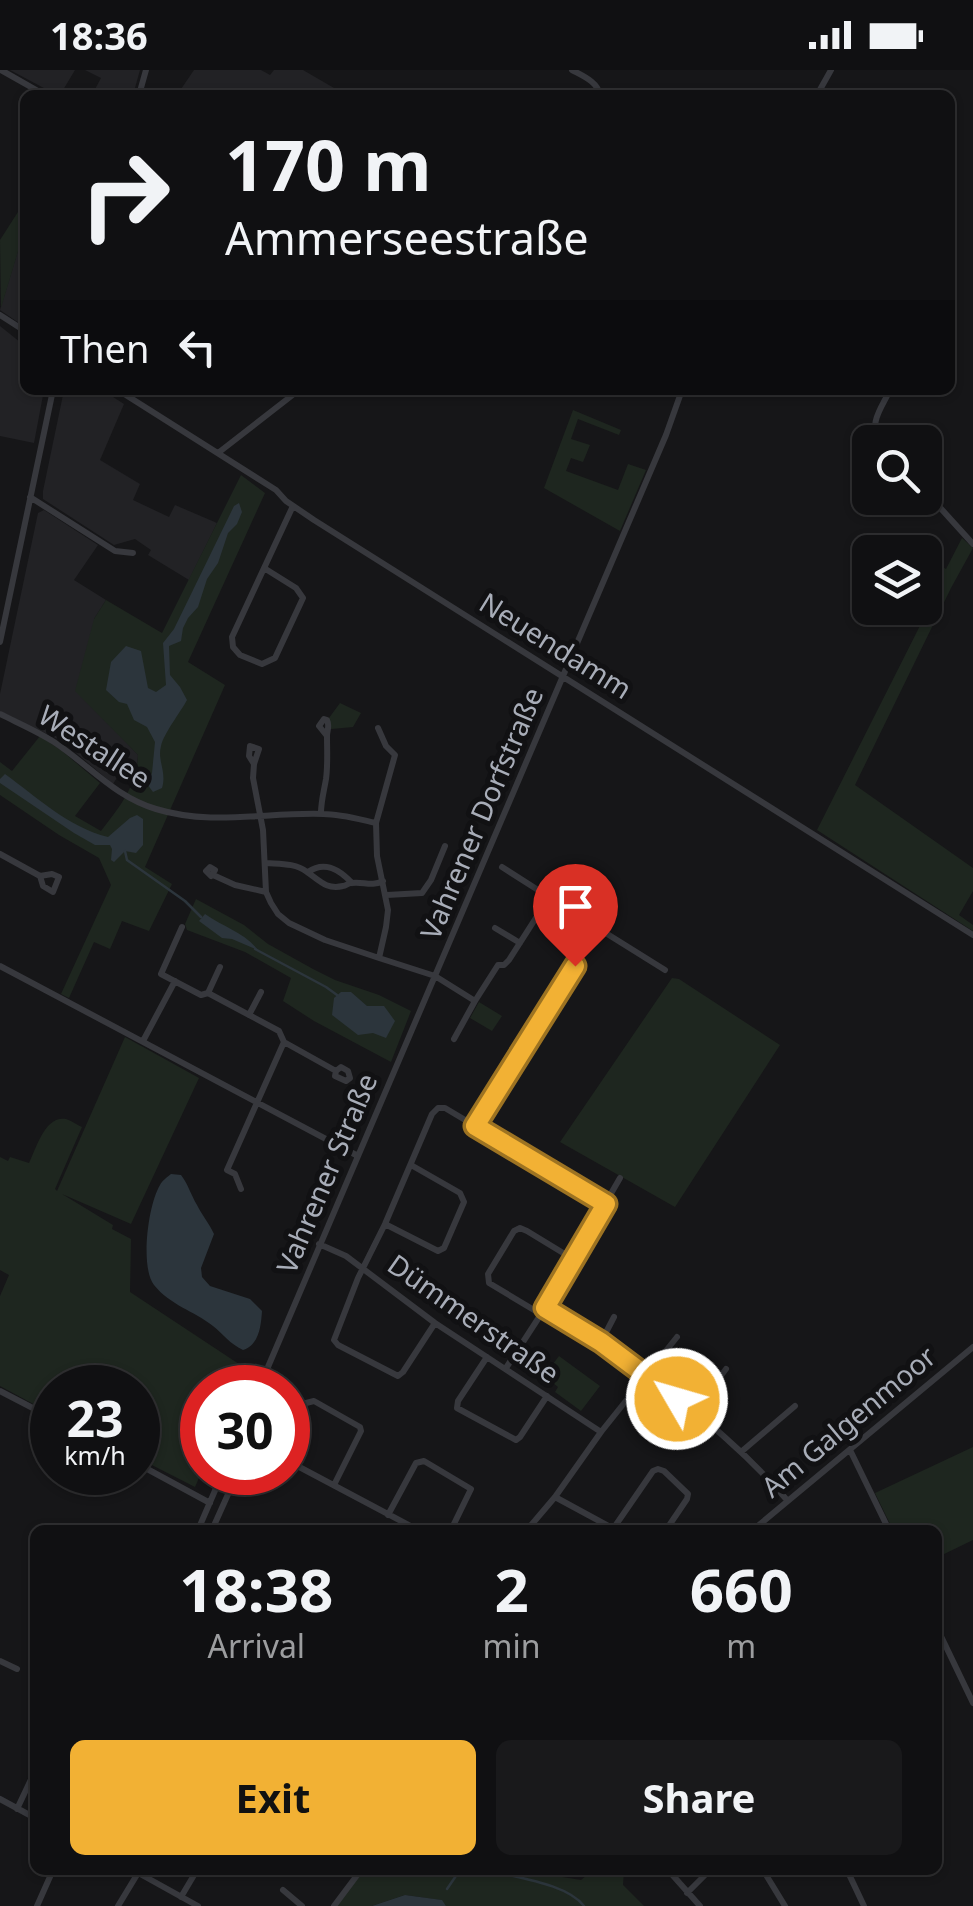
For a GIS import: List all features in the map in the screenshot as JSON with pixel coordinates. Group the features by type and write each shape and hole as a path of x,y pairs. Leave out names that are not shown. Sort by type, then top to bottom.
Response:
{"street":[{"path":"1,70 36,90"},
{"path":"572,70 588,78 599,90"},
{"path":"0,642 51,395"},
{"name":"Neuendamm","path":"126,395 276,490 293,506 973,935"},
{"path":"218,453 293,395"},
{"name":"Vahrener Dorfstraße","path":"435,976 680,395"},
{"path":"874,425 888,395"},
{"path":"30,497 115,552 133,553"},
{"path":"264,568 296,588 303,598 275,658 262,664 240,655 232,646 232,638 264,568 293,506"},
{"path":"942,510 973,544"},
{"name":"Westallee","path":"0,714 56,743 95,776 139,803 167,812 202,817 321,814 376,823"},
{"path":"378,728 395,755 376,823 377,856 386,895 386,927 379,958"},
{"path":"321,814 327,736"},
{"path":"254,764 266,892 278,914 325,940 435,976 476,1002"},
{"path":"386,895 422,893 446,846"},
{"path":"0,854 40,876"},
{"path":"266,863 285,864 308,872 324,885 375,885 383,881"},
{"path":"308,872 332,867 352,882"},
{"path":"502,867 544,890"},
{"path":"213,876 266,892"},
{"path":"454,1039 498,965 510,960 548,899 664,970"},
{"path":"182,927 161,974 201,995 208,993 279,1031 284,1042 336,1071"},
{"path":"495,928 520,944"},
{"path":"475,1126 598,928"},
{"path":"0,966 358,1156"},
{"path":"208,993 220,967"},
{"name":"Vahrener Straße","path":"269,1365 435,976"},
{"path":"143,1041 175,981"},
{"path":"249,1015 262,992"},
{"path":"242,1189 235,1174 227,1170 284,1042"},
{"path":"435,1323 398,1376 338,1346 334,1340 358,1278 438,1108 606,1204"},
{"path":"386,1224 438,1251 444,1248 464,1202 463,1197 411,1164"},
{"path":"506,1368 620,1178"},
{"path":"573,1259 520,1228 514,1231 488,1274 489,1284 601,1342 646,1374 741,1452 787,1500"},
{"name":"Dümmerstraße","path":"319,1244 346,1256 435,1323 600,1432"},
{"path":"601,1342 614,1317"},
{"path":"530,1525 678,1337"},
{"name":"Am Galgenmoor","path":"759,1525 973,1347"},
{"path":"487,1357 458,1401 457,1408 466,1415 516,1440 547,1396"},
{"path":"693,1412 726,1369"},
{"path":"0,1392 30,1407"},
{"path":"310,1403 360,1427 334,1485"},
{"path":"741,1452 795,1406"},
{"path":"850,1450 886,1525"},
{"path":"388,1515 416,1463 424,1461 471,1490 453,1525"},
{"path":"617,1525 658,1469 688,1494 670,1525"},
{"path":"310,1472 408,1525"},
{"path":"160,1476 210,1503"},
{"path":"200,1525 213,1495"},
{"path":"214,1525 228,1495"},
{"path":"555,1497 605,1525"},
{"path":"942,1638 973,1703"},
{"path":"0,1660 16,1669"},
{"path":"17,1809 30,1782"},
{"path":"0,1799 30,1816"},
{"path":"37,1906 51,1875"},
{"path":"118,1906 134,1875"},
{"path":"141,1875 198,1906"},
{"path":"181,1897 194,1875"},
{"path":"334,1906 357,1875"},
{"path":"672,1875 700,1906"},
{"path":"687,1893 705,1875"},
{"path":"765,1875 785,1906"},
{"path":"848,1875 864,1906"},
{"path":"282,1890 302,1906"}],"shaded area":[{"path":"10,70 75,70 63,90 48,90"},
{"path":"85,70 140,70 134,90 95,90 101,78"},
{"path":"194,70 261,70 270,75 274,70 303,70 334,88 332,90 180,90"},
{"path":"20,209 20,245 1,308 0,240"},
{"path":"20,244 20,324 0,310"},
{"path":"0,326 20,342 20,395 43,395 34,443 0,436"},
{"path":"63,395 110,395 124,404 100,460 140,484 133,500 169,517 175,505 217,523 189,580 148,555 151,550 135,539 114,545 43,499"},
{"path":"573,410 621,430 619,435 578,419 571,439 590,445 583,462 571,458 566,471 618,490 628,464 646,470 620,531 544,488"},
{"path":"241,475 265,493 188,662 225,685 145,867 172,884 149,931 122,921 110,949 94,942 69,998 61,994 111,885 99,858 0,795 0,762 12,771 40,736 62,751 100,783 75,816 101,831 131,787 138,755 75,691 94,619 106,600 162,633"},
{"path":"239,503 242,512 228,533 198,607 183,628 181,641 169,646 170,675 187,700 163,741 162,788 153,792 147,784 155,742 147,727 134,720 127,704 106,690 111,662 126,646 141,651 148,688 156,692 166,685 163,643"},
{"path":"44,510 98,545 74,580 106,600 94,619 125,741 138,755 131,784 118,776 113,784 62,741 0,711 0,694 38,513"},
{"path":"962,538 973,548 942,606 942,567 946,569"},
{"path":"920,625 933,625 855,785 973,868 973,891 959,915 973,925 973,931 817,830"},
{"path":"340,703 361,713 353,727 331,729 329,718"},
{"path":"5,774 67,819 108,837 137,815 143,819 143,845 136,853 125,851 114,862 110,845 95,845 0,783"},
{"path":"196,899 313,969 411,1011 391,1062 283,1001 291,978 245,952 187,930 185,924"},
{"path":"205,914 240,934 258,950 222,938 199,921"},
{"path":"672,978 780,1045 675,1207 560,1142"},
{"path":"341,992 351,992 367,1006 384,1006 395,1021 386,1038 373,1033 358,1035 332,1015 334,998"},
{"path":"479,1002 502,1016 492,1031 470,1018"},
{"path":"125,1037 199,1078 131,1224 62,1194 131,1239 130,1292 240,1365 180,1365 180,1479 160,1469 160,1365 30,1365 30,1402 0,1386 0,1296 9,1275 0,1270 0,1157 29,1163 47,1127 66,1119 82,1127 57,1191"},
{"path":"171,1174 181,1175 214,1234 201,1268 202,1277 210,1286 250,1299 262,1311 260,1329 248,1348 243,1350 230,1342 206,1321 167,1298 150,1276 147,1236 152,1207 160,1185"},
{"path":"559,1356 600,1386 581,1411 555,1392 558,1387 553,1383 549,1388 540,1381"},
{"path":"973,1447 973,1540 942,1555 942,1525 891,1525 875,1493"},
{"path":"360,1875 550,1875 581,1880 587,1875 624,1875 623,1885 644,1906 446,1906 441,1900 405,1895 372,1906 336,1906"},
{"path":"405,1895 442,1900 446,1906 372,1906"}],"waterway":[{"path":"125,851 127,860 201,917"},
{"path":"255,949 337,995"},
{"path":"447,1889 457,1875"},
{"path":"509,1875 553,1887 584,1906"}],"route":[{"path":"575,966 475,1126 606,1204 545,1308 601,1342 677,1399"}]}
